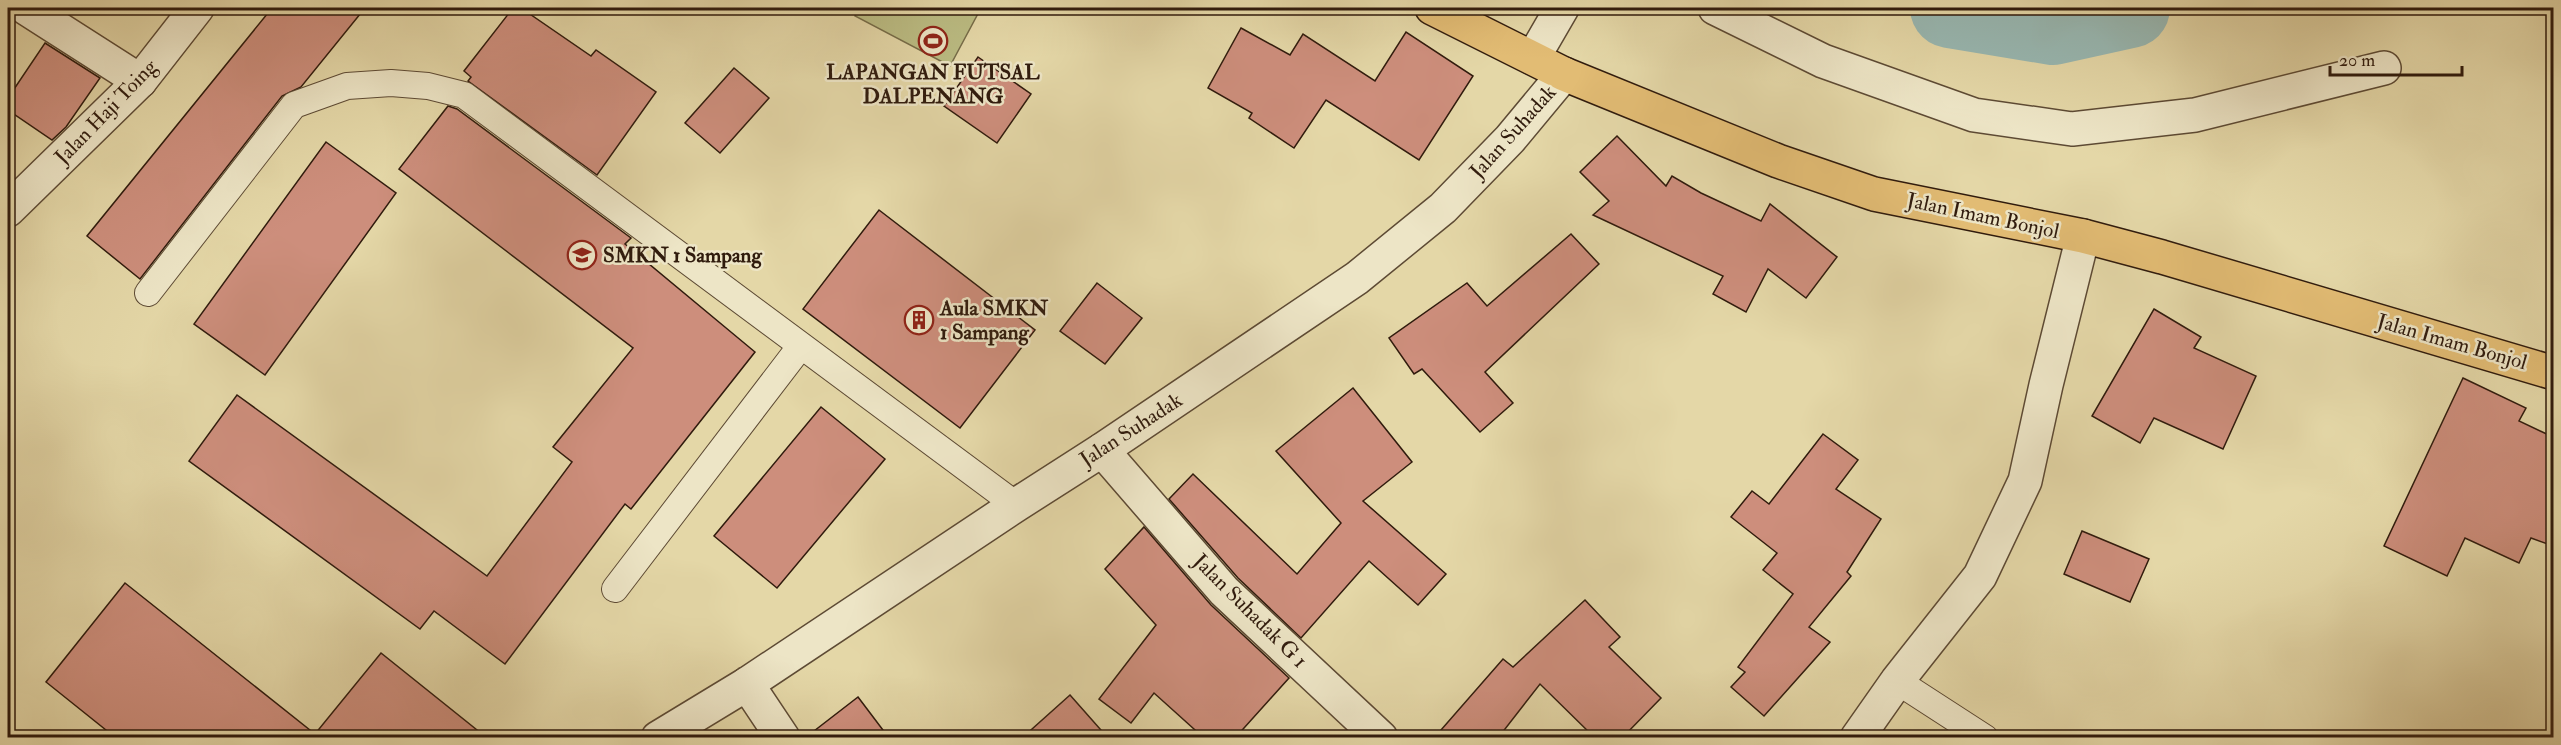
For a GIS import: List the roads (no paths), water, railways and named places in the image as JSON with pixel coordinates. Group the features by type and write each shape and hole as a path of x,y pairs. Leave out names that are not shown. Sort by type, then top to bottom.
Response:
{"main road":[{"name":"Jalan Imam Bonjol","path":"1432,8 1564,74 1778,161 1874,194 2083,237 2174,260 2553,373"}],"street":[{"path":"26,8 140,81"},
{"name":"Jalan Haji Toing","path":"8,210 140,81 197,8"},
{"path":"1533,58 1562,8"},
{"path":"1714,8 1823,61 1974,115 2072,129 2194,115 2384,69"},
{"name":"Jalan Suhadak","path":"658,738 747,684 1102,450 1357,278 1443,208 1510,139 1564,74"},
{"path":"1857,738 1897,681 1980,576 2025,481 2083,237"},
{"name":"Jalan Suhadak G 1","path":"1102,450 1224,591 1381,738"},
{"path":"747,684 783,738"}],"lane":[{"path":"148,293 294,105 347,86 391,83 428,86 464,95 800,347 1016,505"},
{"path":"615,590 800,347"},
{"path":"1897,681 1985,738"}],"waterway":[{"path":"1950,8 2053,25 2130,8"}],"place":[{"name":"LAPANGAN FUTSAL DALPENANG","path":"933,41"},
{"name":"SMKN 1 Sampang","path":"582,255"},
{"name":"Aula SMKN 1 Sampang","path":"919,320"}]}
